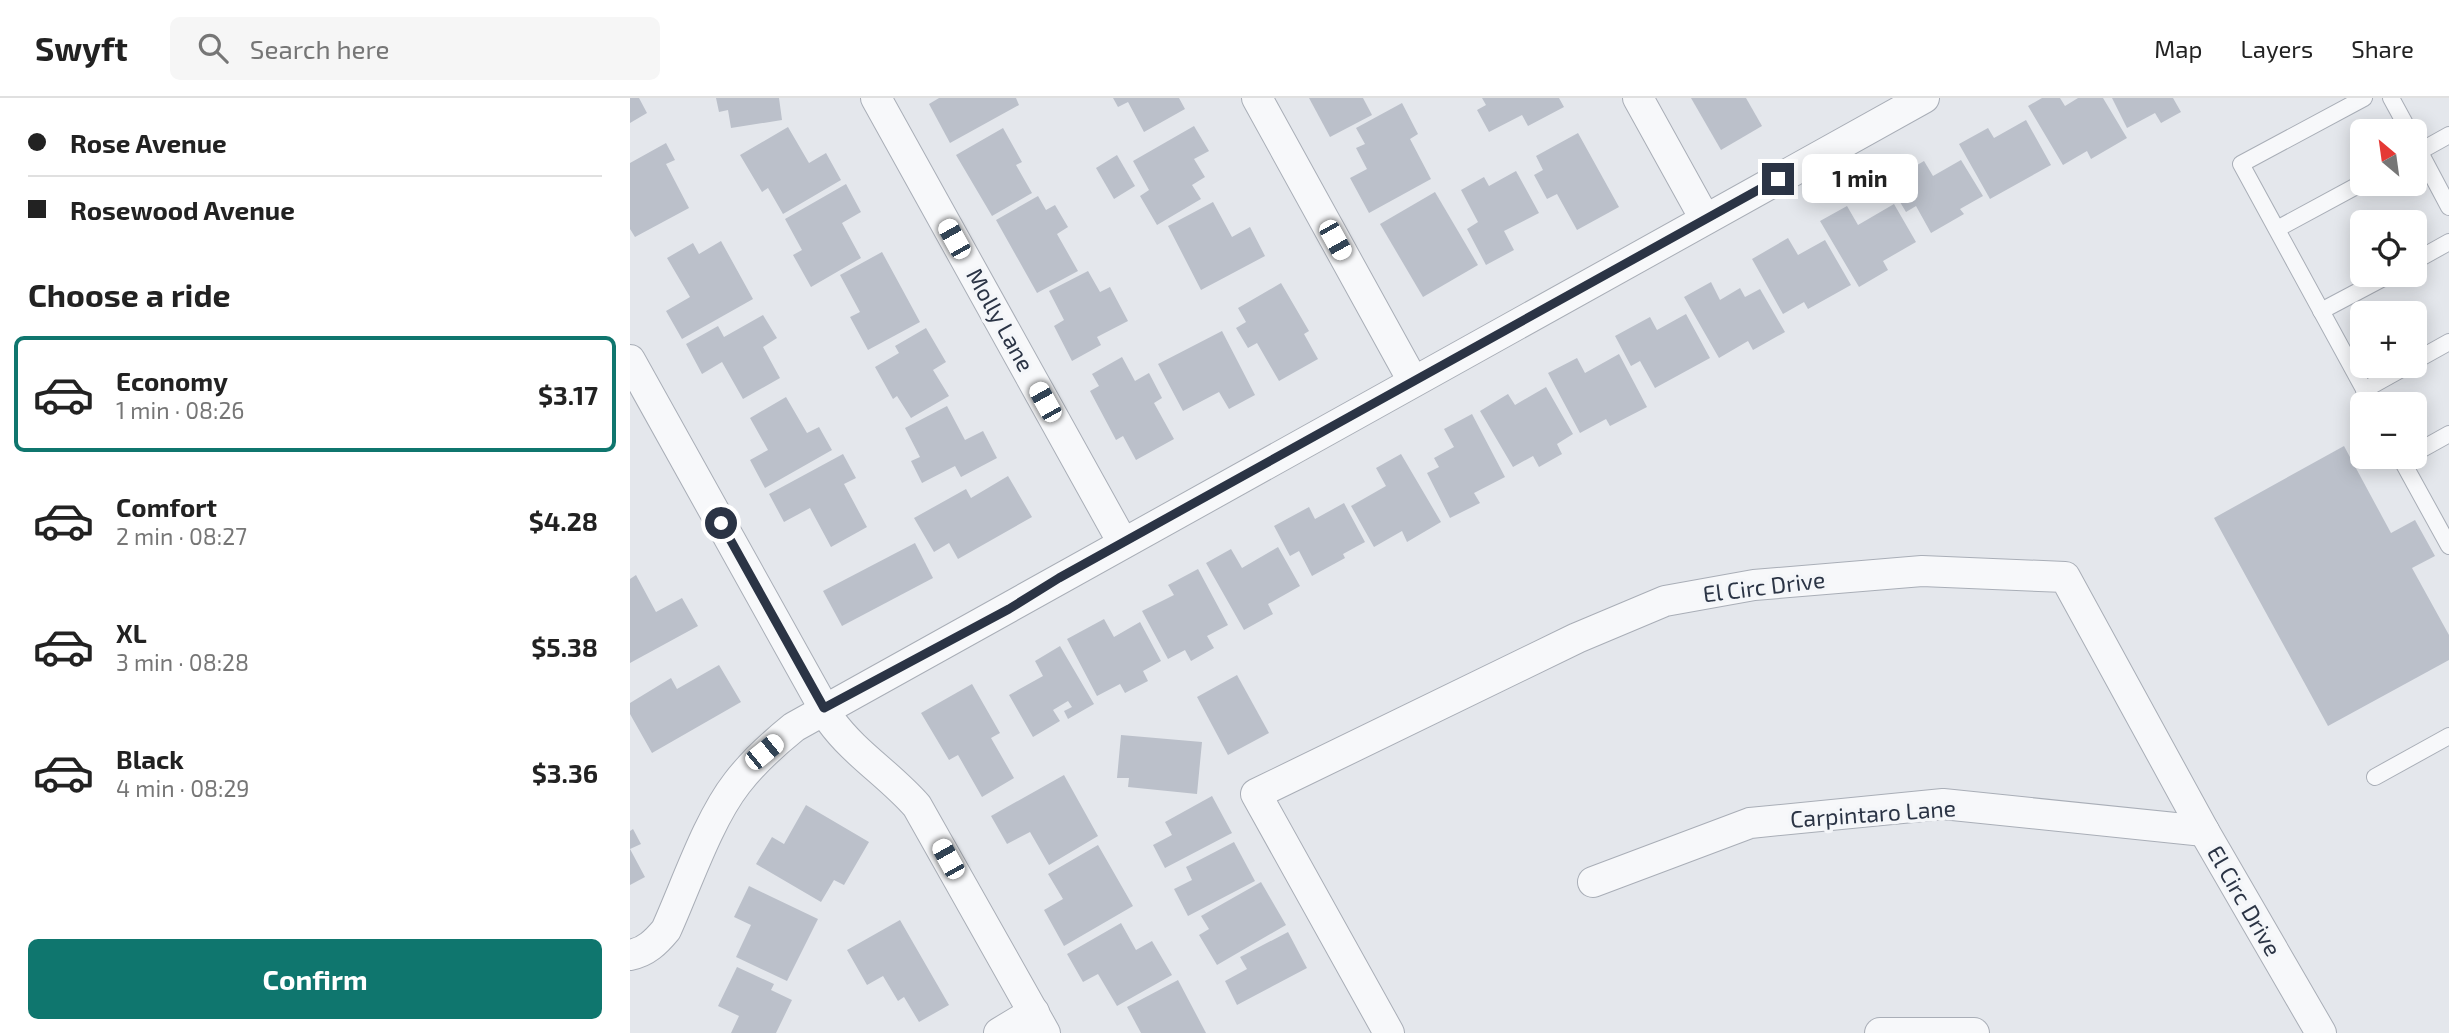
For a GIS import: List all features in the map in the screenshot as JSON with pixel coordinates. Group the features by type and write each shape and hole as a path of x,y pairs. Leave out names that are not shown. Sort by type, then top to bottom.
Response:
{"street":[{"name":"Molly Lane","path":"876,98 1123,543"},
{"path":"1257,98 1413,381"},
{"path":"1638,98 1705,219"},
{"path":"630,955 639,953 656,942 666,930 716,816 735,785 764,752 794,727 1924,98"},
{"path":"630,360 824,708 843,738 900,787 917,806 1039,1023 999,1033"},
{"name":"El Circ Drive","path":"1389,1033 1256,794 1577,638 1665,601 1754,585 1922,571 2065,577 2204,831 2321,1033"},
{"name":"Carpintaro Lane","path":"1593,882 1750,823 1943,804 2204,831"},
{"path":"1880,1033 1974,1033"}],"lane":[{"path":"2364,98 2241,164 2365,392"},
{"path":"2391,98 2402,119"},
{"path":"2427,145 2449,135"},
{"path":"2427,168 2449,207"},
{"path":"2277,229 2350,189"},
{"path":"2427,254 2449,242"},
{"path":"2321,311 2366,287"},
{"path":"2427,354 2449,342"},
{"path":"2374,392 2392,378"},
{"path":"2427,446 2449,434"},
{"path":"2413,469 2449,546"},
{"path":"2375,777 2449,736"}],"building":[{"path":"630,98 639,98 647,113 630,123"},
{"path":"716,98 779,98 782,120 731,128 728,110 719,112"},
{"path":"939,98 1016,98 1019,105 950,143 929,104"},
{"path":"1113,98 1179,98 1185,109 1144,132 1128,102 1118,107"},
{"path":"1309,98 1363,98 1372,115 1330,137"},
{"path":"1482,98 1559,98 1564,107 1528,126 1522,115 1489,132 1477,110 1486,105"},
{"path":"1691,98 1746,98 1762,126 1721,150"},
{"path":"2042,98 2060,98 2065,106 2078,98 2103,98 2127,138 2091,159 2087,151 2063,165 2028,106"},
{"path":"2112,98 2173,98 2181,112 2161,123 2155,113 2127,128"},
{"path":"1402,103 1418,134 1410,139 1431,179 1369,213 1350,178 1367,169 1356,148 1365,144 1356,128"},
{"path":"2026,120 2051,165 1990,199 1959,144 1988,128 1994,138"},
{"path":"1194,126 1209,151 1194,159 1205,177 1192,185 1201,199 1157,225 1140,196 1149,190 1133,161"},
{"path":"788,127 809,163 826,153 841,180 783,214 768,188 762,192 740,155"},
{"path":"1003,128 1022,162 1016,165 1032,193 992,216 956,155"},
{"path":"1578,133 1619,207 1577,230 1557,194 1547,199 1534,175 1543,170 1536,156"},
{"path":"666,143 675,160 666,164 689,208 635,237 630,229 630,163"},
{"path":"1117,155 1135,186 1114,199 1096,168"},
{"path":"1961,160 1983,196 1960,209 1964,214 1931,233 1916,206 1906,212 1888,182 1924,161 1933,176"},
{"path":"1516,171 1539,213 1504,231 1514,250 1486,265 1467,229 1478,222 1461,190 1484,177 1489,186"},
{"path":"846,184 861,212 842,223 861,258 811,287 793,255 802,250 785,219"},
{"path":"1435,192 1478,265 1423,297 1380,224"},
{"path":"1038,196 1046,210 1055,205 1068,227 1057,234 1078,271 1037,293 996,220"},
{"path":"1213,202 1232,237 1250,227 1265,256 1201,290 1168,226"},
{"path":"1894,204 1916,242 1883,261 1888,270 1859,287 1820,221 1847,206 1858,225"},
{"path":"1788,238 1798,255 1825,240 1851,285 1808,309 1804,302 1783,314 1752,259"},
{"path":"721,241 753,299 682,339 666,311 690,297 667,258 693,243 699,254"},
{"path":"882,252 920,322 868,350 850,317 860,312 840,275"},
{"path":"1088,271 1100,292 1110,287 1128,321 1097,337 1101,345 1072,361 1054,326 1064,320 1049,291"},
{"path":"1711,282 1720,300 1740,288 1745,297 1760,289 1785,332 1753,350 1748,341 1719,358 1684,297"},
{"path":"1281,283 1309,331 1304,334 1318,359 1279,381 1257,343 1248,348 1236,328 1246,322 1238,308"},
{"path":"1686,314 1710,358 1655,388 1640,361 1631,366 1615,336 1650,317 1657,330"},
{"path":"763,315 777,338 763,347 780,378 743,399 722,362 702,374 686,344 718,326 724,337"},
{"path":"926,328 946,362 933,370 949,396 911,418 897,396 893,399 875,367 899,353 895,346"},
{"path":"1222,331 1255,395 1229,409 1219,392 1183,411 1158,364"},
{"path":"1619,354 1647,407 1610,426 1606,419 1580,433 1548,373 1577,358 1585,373"},
{"path":"1122,357 1135,381 1149,373 1162,398 1154,403 1174,439 1136,460 1123,436 1116,440 1090,391 1099,386 1092,374"},
{"path":"1546,387 1573,434 1557,444 1562,454 1539,467 1533,456 1513,467 1480,411 1508,394 1515,405"},
{"path":"786,397 807,433 819,427 832,450 765,488 750,460 768,450 750,418"},
{"path":"947,406 965,440 983,431 997,458 961,477 955,466 922,483 911,461 920,457 905,428"},
{"path":"1472,414 1505,477 1474,493 1480,503 1450,518 1427,473 1439,467 1434,458 1454,447 1444,429"},
{"path":"2344,446 2350,457 2350,469 2356,469 2391,533 2415,520 2435,556 2412,568 2449,635 2449,660 2328,726 2214,518"},
{"path":"843,454 856,478 844,484 867,527 831,547 810,508 784,522 769,494"},
{"path":"1401,454 1441,522 1407,542 1402,531 1374,547 1351,506 1386,486 1376,468"},
{"path":"1008,476 1032,517 958,559 949,543 934,552 914,518 966,489 971,498"},
{"path":"1344,503 1365,542 1343,554 1345,558 1312,576 1299,551 1290,556 1274,526 1309,507 1315,519"},
{"path":"915,543 933,578 842,626 823,591"},
{"path":"1278,547 1300,586 1268,604 1273,614 1244,630 1206,563 1231,549 1242,568"},
{"path":"1198,569 1228,625 1207,636 1214,648 1191,661 1185,650 1168,659 1142,611 1174,595 1168,585"},
{"path":"636,575 656,612 682,598 698,626 630,663 630,579"},
{"path":"1104,619 1114,637 1140,622 1161,661 1143,671 1148,681 1125,693 1120,684 1097,696 1067,639"},
{"path":"1060,646 1094,704 1068,719 1064,711 1072,707 1068,701 1053,710 1060,721 1033,737 1009,695 1043,676 1035,661"},
{"path":"719,665 741,702 652,753 630,714 630,703 671,678 677,689"},
{"path":"1237,675 1269,733 1228,755 1197,697"},
{"path":"972,684 1000,733 991,738 1014,778 982,797 958,755 949,760 921,713"},
{"path":"1121,735 1202,742 1197,794 1128,787 1129,778 1117,778"},
{"path":"1064,775 1098,836 1049,865 1030,832 1007,844 991,816"},
{"path":"1212,796 1232,833 1165,868 1153,845 1172,835 1165,822"},
{"path":"806,805 869,842 844,885 834,880 821,902 756,864 772,837 784,844"},
{"path":"633,829 641,844 630,849 630,831"},
{"path":"1234,842 1255,881 1188,916 1174,889 1192,880 1186,867"},
{"path":"1098,845 1133,906 1064,946 1044,910 1063,899 1048,874"},
{"path":"630,849 645,877 630,885"},
{"path":"1261,882 1286,925 1217,965 1199,935 1209,929 1201,916"},
{"path":"749,886 818,919 787,981 736,957 751,925 734,917"},
{"path":"900,920 949,1005 919,1022 904,997 898,1001 883,976 867,985 847,950"},
{"path":"1121,923 1136,950 1152,941 1172,975 1117,1006 1098,974 1083,982 1067,954"},
{"path":"1288,932 1307,968 1237,1005 1225,981 1247,969 1240,957"},
{"path":"737,967 774,984 771,990 792,1000 776,1033 731,1033 739,1016 718,1006"},
{"path":"1178,980 1206,1033 1141,1033 1127,1007"}],"route":[{"path":"721,523 824,708 1009,609 1059,578 1778,179"}]}
